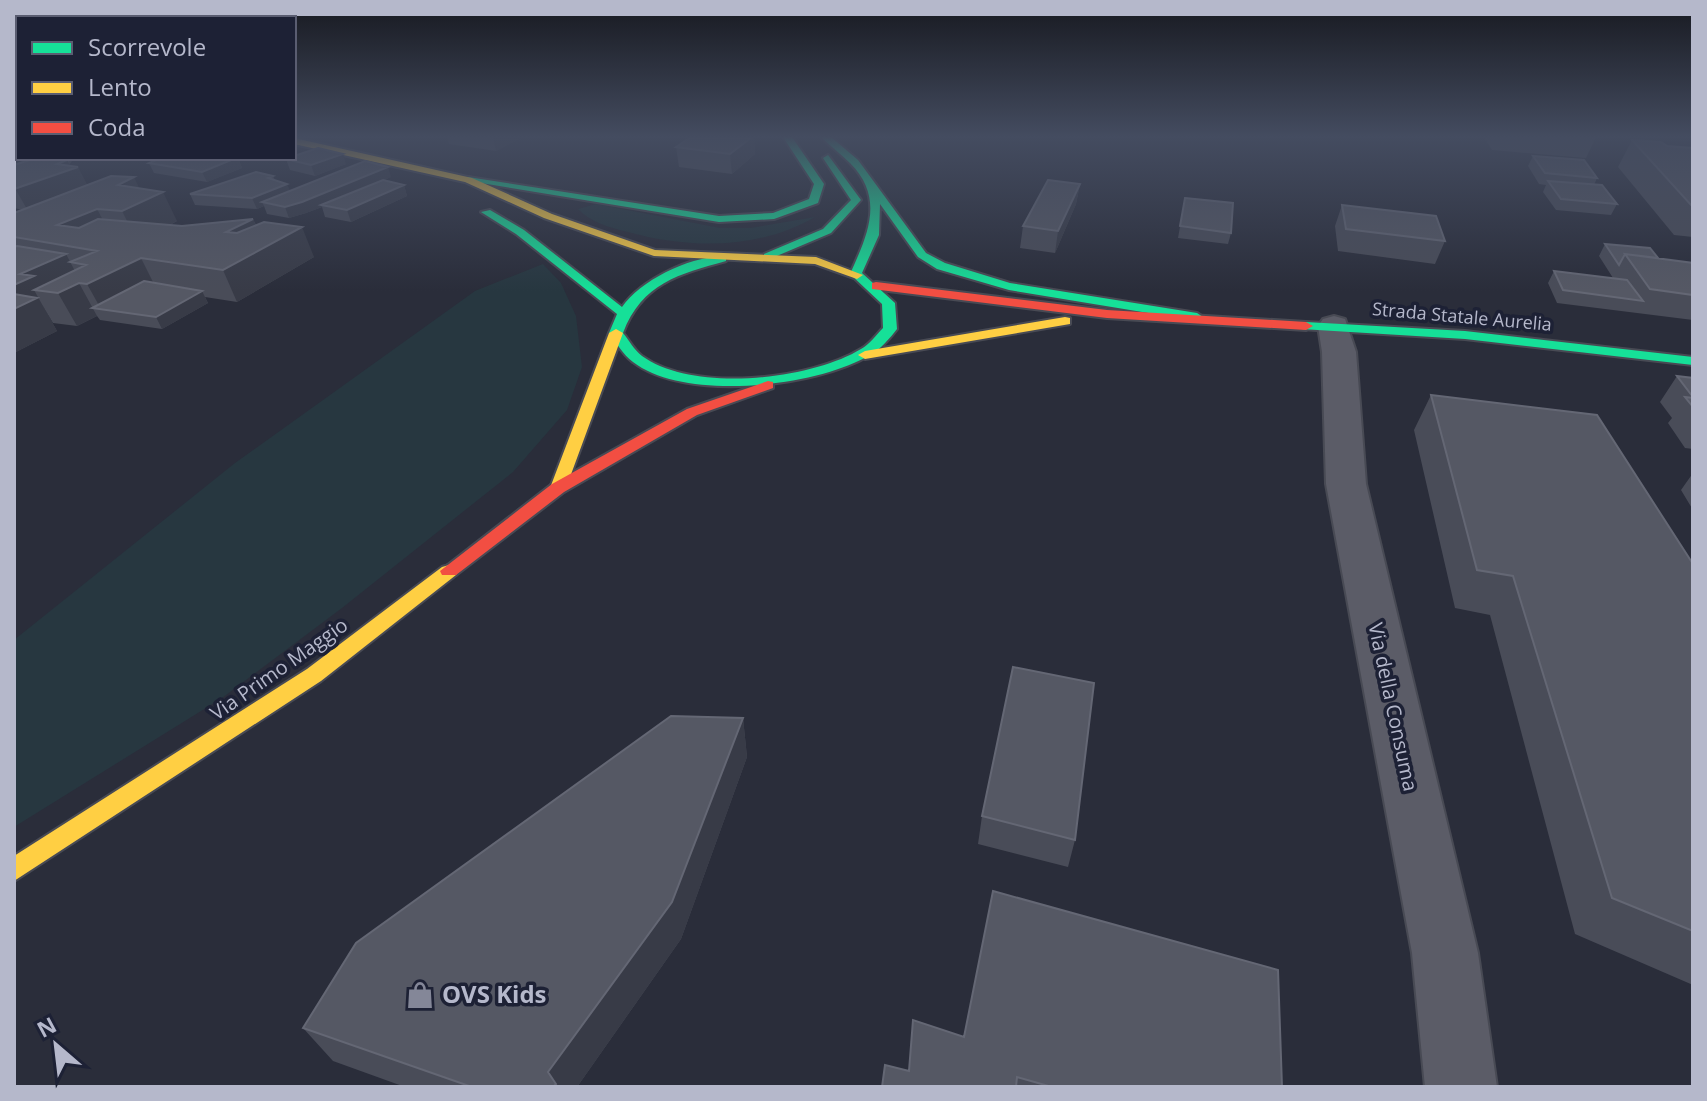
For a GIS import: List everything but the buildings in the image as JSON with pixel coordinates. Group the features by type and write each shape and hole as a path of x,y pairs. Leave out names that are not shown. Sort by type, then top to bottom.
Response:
{"main road":[{"path":"448,188 520,232 619,311"},
{"path":"488,188 613,241 654,253 722,259 768,256 816,261 856,274 876,286 891,308 888,332 865,355 823,374 768,385 696,382 641,362 616,333"},
{"path":"522,188 719,219 774,216 814,201 818,188"},
{"path":"768,256 827,231 856,200 848,188"},
{"path":"856,274 873,235 876,190"},
{"name":"Strada Statale Aurelia","path":"876,190 899,227 933,264 960,274 1227,322"},
{"path":"558,488 616,333 619,311 641,288 677,270 722,259"},
{"name":"Strada Statale Aurelia","path":"876,286 1107,314 1465,335 1693,361"},
{"name":"Strada Statale Aurelia","path":"865,355 1107,314"},
{"name":"Via Primo Maggio","path":"14,870 314,675 558,488 692,412 768,385"}],"street":[{"name":"Via della Consuma","path":"1334,326 1339,352 1346,484 1445,953 1461,1087"}],"shaded area":[{"path":"596,204 720,228 750,228 815,217 770,236 747,241 699,243 651,238 615,229 595,221 578,209"},
{"path":"543,264 561,283 576,316 582,367 567,410 513,472 342,608 222,698 14,827 14,640 235,463 475,291"}],"traffic: fast":[{"path":"522,188 719,219 774,216 814,201 818,188"},
{"path":"768,256 827,231 856,200 848,188"},
{"path":"874,188 922,255 941,266 1009,286 1197,317"},
{"path":"856,274 873,235 876,190"},
{"path":"486,212 520,232 619,311"},
{"path":"722,259 657,281 632,302 616,333 636,358 679,377 727,383 780,379 829,369 868,352 890,329 889,303 857,275"},
{"path":"1306,326 1465,335 1693,361"}],"traffic: slow":[{"path":"487,188 548,216 654,253 816,261 857,275"},
{"path":"865,355 1065,321"},
{"path":"558,488 616,333"},
{"path":"14,870 314,675 449,571"}],"traffic: jam":[{"path":"876,286 1107,314 1306,326"},
{"path":"449,571 558,488 692,412 768,385"}],"place":[{"name":"OVS Kids","path":"420,995"}]}
